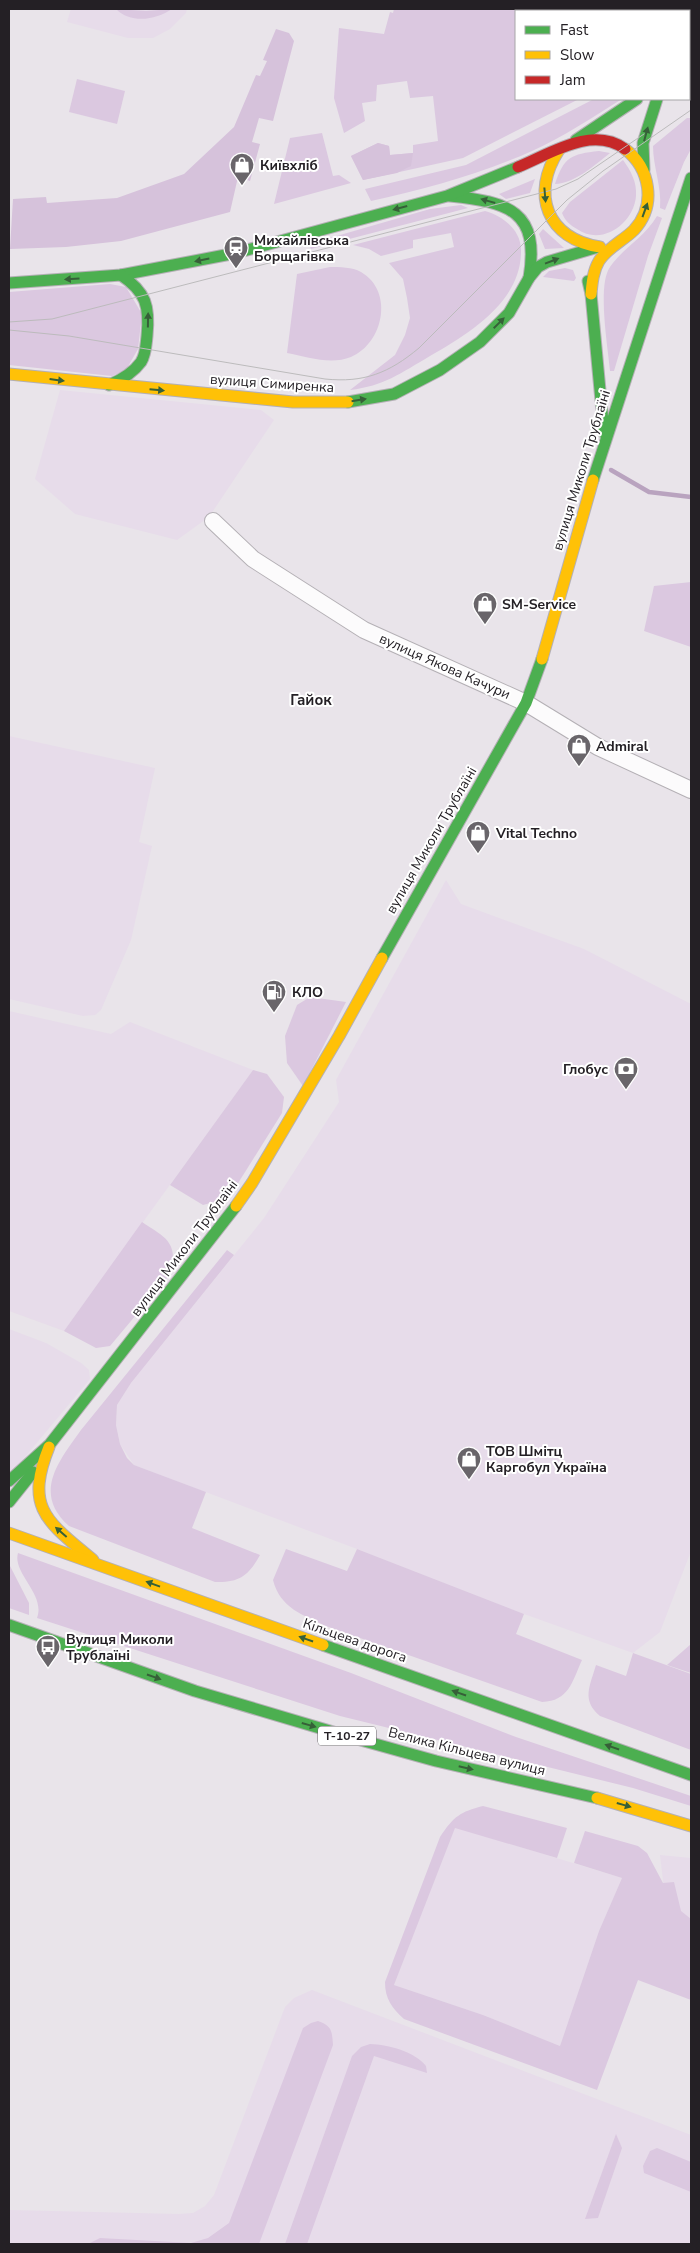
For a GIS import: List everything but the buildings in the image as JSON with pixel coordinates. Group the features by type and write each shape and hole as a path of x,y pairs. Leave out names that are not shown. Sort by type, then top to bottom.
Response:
{"main road":[{"path":"9,283 120,275 170,267 236,253 447,196 559,150 636,100"},
{"path":"591,294 594,272 599,260 613,245 638,226 645,212 649,197 644,170 643,143 657,100"},
{"path":"576,140 596,139 609,141 624,147 636,156 644,170"},
{"path":"559,150 549,166 544,192 554,225 571,240 583,245 598,247 613,245"},
{"name":"вулиця Миколи Трублаїні","path":"9,1481 50,1444 220,1229 252,1183 339,1036 362,991 422,889 526,703 547,646 566,572 604,441 691,178"},
{"path":"447,196 476,198 508,208 528,226 534,249 529,278"},
{"path":"571,240 582,261 591,294 604,441"},
{"name":"вулиця Симиренка","path":"9,374 311,403 344,402 394,394 440,370 480,342 509,313 529,278 538,268 547,262 582,261 598,247"},
{"path":"109,385 121,380 136,368 143,358 146,343 148,314 146,302 136,285 120,275"},
{"name":"вулиця Миколи Трублаїні","path":"50,1444 42,1461 37,1484 42,1509 49,1522 98,1564"},
{"path":"9,1502 42,1461"},
{"name":"Кільцева дорога","path":"9,1533 691,1775"},
{"name":"Велика Кільцева вулиця","path":"9,1625 195,1691 436,1761 588,1796 691,1826"}],"street":[{"name":"вулиця Якова Качури","path":"212,521 253,559 364,630 526,703 598,747 691,790"}],"shaded area":[{"path":"71,9 187,9 186,13 170,29 153,38 128,38 67,22"},
{"path":"116,9 146,11 172,9 159,16 144,19 129,17"},
{"path":"394,9 549,9 515,10 515,100 577,100 463,158 363,180 351,156 378,143 389,146 390,155 413,153 413,145 438,141 433,96 410,98 407,81 377,85 376,101 362,103 365,121 344,133 334,98 339,28 384,34 390,12 393,13"},
{"path":"276,29 289,33 294,41 273,121 259,118 252,142 260,144 250,181 238,177 230,212 121,241 66,247 10,249 13,199 46,197 47,203 117,198 184,174 234,127 256,75 260,76 267,61 263,60"},
{"path":"77,79 125,91 117,124 69,112"},
{"path":"592,100 620,100 555,140 473,174 371,201 365,189 466,165"},
{"path":"687,118 691,118 691,149 665,210 660,208 660,192 653,146"},
{"path":"322,133 333,176 339,175 351,183 274,204 290,138"},
{"path":"378,143 389,146 390,155 413,153 411,166 397,173 363,180 351,156"},
{"path":"599,151 610,153 570,181 555,184 565,162 570,158"},
{"path":"623,160 633,177 636,186 636,196 634,206 623,223 606,234 596,235 587,234 570,224 562,213 570,202"},
{"path":"535,179 530,193 506,199 499,194"},
{"path":"461,205 468,208 311,249 309,244 430,209"},
{"path":"485,211 498,216 510,225 518,236 520,243 519,269 513,285 503,301 476,327 410,368 383,382 350,390 395,355 405,335 410,318 403,279 389,263 454,247 451,233 413,240 413,248 381,256 369,249 353,245"},
{"path":"657,216 662,218 648,256 614,371 610,371 604,317 606,276 615,260 646,231"},
{"path":"543,229 564,248 545,249 539,234"},
{"path":"330,267 354,269 361,272 371,281 378,291 381,304 381,316 377,329 371,340 362,350 351,357 319,360 287,353 297,274"},
{"path":"565,268 573,270 576,278 574,281 543,277 549,271"},
{"path":"110,284 126,287 142,314 138,349 126,370 112,376 9,365 9,292"},
{"path":"60,390 261,410 274,420 209,517 177,540 75,514 35,479"},
{"path":"691,582 691,647 644,631 654,586"},
{"path":"9,736 155,768 139,842 152,846 131,940 101,1010 95,1015 83,1016 9,999"},
{"path":"446,880 461,904 584,949 691,1004 691,1551 660,1632 633,1653 524,1614 134,1465 120,1444 116,1425 117,1405 131,1383 264,1218 339,1102 336,1080"},
{"path":"310,997 346,1002 303,1086 287,1063 285,1036 297,1005"},
{"path":"9,1011 111,1034 130,1022 253,1070 64,1331 9,1311"},
{"path":"253,1070 267,1074 284,1097 282,1113 230,1196 203,1205 170,1185"},
{"path":"142,1222 168,1241 173,1253 172,1272 110,1346 96,1348 64,1331"},
{"path":"227,1250 234,1255 131,1383 117,1405 116,1425 120,1444 127,1458 134,1465 206,1492 192,1528 260,1555 248,1573 243,1576 231,1581 215,1582 69,1526 58,1514 52,1501 51,1489 58,1465 81,1430"},
{"path":"9,1329 46,1343 81,1363 89,1370 90,1379 9,1476"},
{"path":"286,1549 347,1571 357,1549 524,1614 516,1634 582,1660 572,1683 564,1694 551,1701 542,1702 326,1626 287,1604 276,1590 273,1580"},
{"path":"18,1553 351,1673 516,1737 691,1796 691,1806 633,1788 340,1716 37,1618 39,1609 37,1601 17,1561"},
{"path":"9,1564 29,1603 29,1615 9,1608"},
{"path":"691,1644 691,1673 667,1665"},
{"path":"633,1653 691,1674 691,1750 600,1716 594,1710 589,1698 589,1692 596,1665 626,1676"},
{"path":"483,1806 567,1828 557,1858 455,1828 394,1985 483,2015 560,2046 599,1931 622,1878 574,1863 585,1831 638,1846 647,1853 663,1883 674,1882 681,1911 691,1919 691,2000 638,1980 597,2090 404,2019 396,2011 388,1998 385,1982 440,1837 449,1824 458,1816"},
{"path":"455,1827 622,1878 599,1931 560,2046 483,2015 394,1985"},
{"path":"660,1855 691,1858 691,1940 669,1932"},
{"path":"312,1990 691,2135 691,2244 9,2244 9,2210 179,2214 193,2213 205,2206 214,2195 285,2007 294,1998"},
{"path":"318,2021 329,2027 333,2045 259,2244 88,2244 100,2238 191,2243 208,2238 229,2223 303,2028"},
{"path":"370,2044 393,2047 415,2056 426,2066 427,2073 374,2056 307,2244 285,2244 352,2056 361,2047"},
{"path":"616,2134 622,2148 598,2218 585,2219"},
{"path":"657,2148 691,2162 691,2192 644,2173 643,2166 650,2151"}],"waterway":[{"path":"611,470 649,492 691,497"}],"tram line":[{"path":"9,330 69,336 325,379 364,378 386,370 419,348 567,200 603,171 691,110"},
{"path":"9,322 52,319 556,189 578,179 644,134"}],"traffic: fast":[{"path":"576,140 636,100"},
{"path":"644,170 643,143 657,100"},
{"path":"9,283 121,275 236,253 447,196 518,167"},
{"path":"593,480 691,178"},
{"path":"450,196 489,202 504,207 516,214 524,224 530,238 529,278"},
{"path":"348,402 394,394 440,370 480,342 509,313 529,278 538,267 547,262 598,247"},
{"path":"109,385 126,376 138,366 143,359 146,346 147,308 136,287 121,275"},
{"path":"588,281 591,294 604,433"},
{"path":"382,958 526,703 542,659"},
{"path":"9,1481 50,1444 236,1206"},
{"path":"9,1502 33,1472"},
{"path":"9,1625 195,1691 350,1737 436,1761 597,1798"},
{"path":"323,1645 691,1775"}],"traffic: slow":[{"path":"591,294 592,281 599,261 634,230 646,209 648,187 645,176 634,157 625,149"},
{"path":"559,150 550,166 546,183 545,198 549,212 556,224 567,235 600,247"},
{"path":"9,374 293,402 348,402"},
{"path":"542,659 593,480"},
{"path":"236,1206 252,1183 339,1036 382,958"},
{"path":"49,1447 39,1485 40,1500 53,1524 93,1560"},
{"path":"9,1533 323,1645"},
{"path":"597,1798 691,1826"}],"traffic: jam":[{"path":"518,167 557,149 585,141 599,140 612,142 625,149"}],"place":[{"name":"Київхліб","path":"242,186"},
{"name":"Михайлівська Борщагівка","path":"236,269"},
{"name":"SM-Service","path":"485,625"},
{"name":"Admiral","path":"579,767"},
{"name":"Vital Techno","path":"478,854"},
{"name":"КЛО","path":"274,1013"},
{"name":"Глобус","path":"626,1090"},
{"name":"ТОВ Шмітц Каргобул Україна","path":"469,1480"},
{"name":"Вулиця Миколи Трублаїні","path":"48,1668"}],"district":[{"name":"Гайок","path":"311,700"}]}
